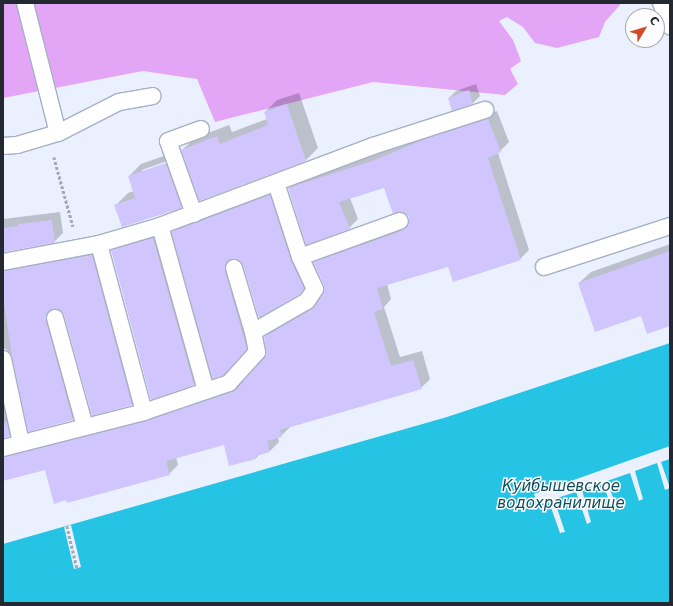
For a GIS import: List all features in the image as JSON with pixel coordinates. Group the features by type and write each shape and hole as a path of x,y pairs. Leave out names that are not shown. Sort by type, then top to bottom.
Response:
{"lane":[{"path":"24,3 53,134"},
{"path":"661,3 670,26"},
{"path":"3,146 17,145 53,134 120,102 152,96"},
{"path":"3,262 99,244 160,226 373,146 485,110"},
{"path":"194,214 168,141 201,129"},
{"path":"253,332 307,302 315,289 300,257 276,183"},
{"path":"300,257 400,221"},
{"path":"160,226 206,391"},
{"path":"544,267 670,226"},
{"path":"99,244 144,412"},
{"path":"3,448 144,412 229,383 257,352 253,332 234,268"},
{"path":"55,318 85,427"},
{"path":"3,359 22,443"}],"path":[{"path":"53,134 79,247"},
{"path":"67,526 77,568"}],"shaded area":[{"path":"3,3 619,3 620,5 605,22 599,37 557,48 535,43 523,27 507,17 499,21 513,40 521,61 510,69 518,84 505,95 373,82 215,122 197,79 143,71 3,98"}],"water":[{"name":"Куйбышевское водохранилище","path":"670,343 670,603 3,603 3,544 447,417"}],"pier":[{"path":"670,446 670,459 661,462 670,488 665,490 657,463 635,471 643,499 639,501 630,473 607,481 617,508 612,510 603,483 582,490 591,522 587,524 576,492 554,499 565,532 560,533 549,502 538,505 534,494"},
{"path":"71,525 81,567 74,569 64,527"}],"building":[{"path":"469,90 473,104 452,111 448,98"},
{"path":"287,104 306,161 199,201 181,150 217,136 220,144 268,125 264,112"},
{"path":"488,119 501,152 488,158 521,260 453,282 448,267 377,288 383,309 374,312 391,366 413,360 422,389 280,430 282,437 267,441 270,452 256,456 256,459 229,466 224,445 166,461 170,475 67,503 66,500 54,504 45,470 3,481 3,457 146,421 236,390 266,355 264,337 312,309 323,294 324,285 313,262 399,232 407,227 409,223 409,217 406,214 401,212 393,214 384,188 339,202 350,229 306,245 288,188 375,160 425,139"},
{"path":"166,163 182,208 122,227 114,205 135,198 128,176"},
{"path":"270,195 291,260 304,288 300,294 259,318 243,265 237,259 227,261 225,271 247,349 224,375 212,379 171,232"},
{"path":"52,220 55,243 3,252 3,228 18,226 18,224"},
{"path":"153,238 194,385 151,400 111,250"},
{"path":"670,251 670,326 647,334 641,316 595,332 578,283"},
{"path":"92,255 132,405 92,416 64,315 61,311 53,309 48,312 46,321 73,420 28,432 12,357 3,297 3,271"},
{"path":"7,422 10,436 3,438 3,423"}]}
